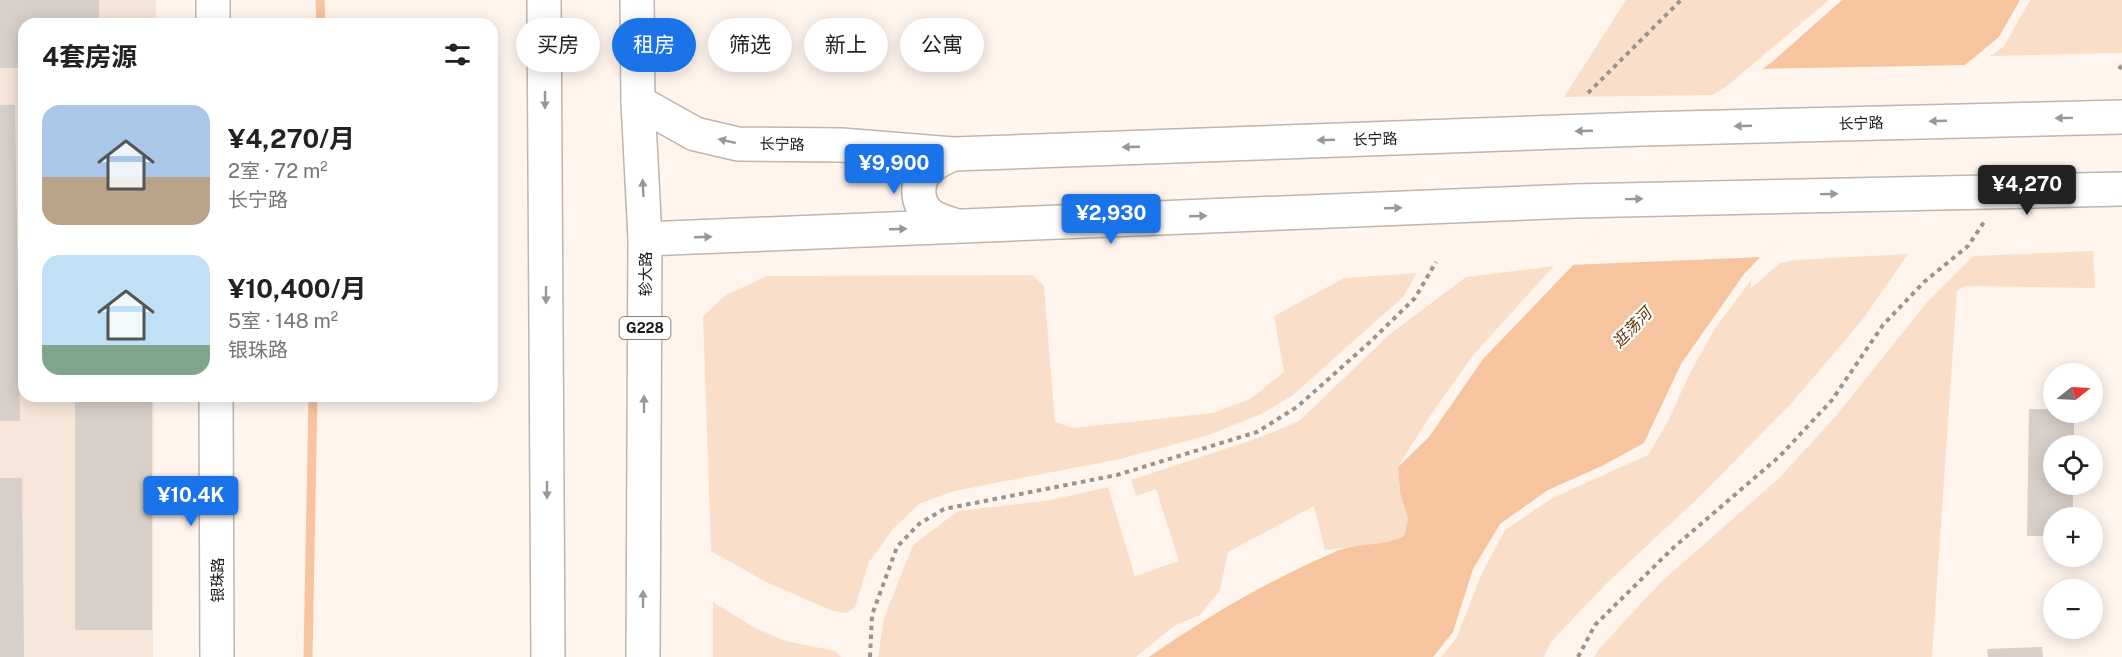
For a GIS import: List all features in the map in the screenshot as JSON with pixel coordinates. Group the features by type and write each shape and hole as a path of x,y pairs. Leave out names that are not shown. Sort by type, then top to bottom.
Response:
{"main road":[{"path":"213,0 213,18"},
{"path":"544,0 548,657"},
{"name":"轸大路","path":"637,0 638,102 645,239 643,657"},
{"name":"长宁路","path":"638,102 695,134 738,144 841,145 953,154 1642,129 2122,117"},
{"path":"953,154 929,167 920,179 919,191 922,205 928,214 937,220 957,226"},
{"path":"645,239 1575,201 2122,189"},
{"name":"银珠路","path":"216,402 217,657"}],"path":[{"path":"1588,93 1682,0"},
{"path":"1578,657 1595,625 1673,548 1780,456 1832,400 1883,325 1924,282 1968,246 2006,191"},
{"path":"870,657 872,615 897,547 918,524 944,509 1117,474 1257,432 1297,407 1371,341 1415,298 1436,262"}],"shaded area":[{"path":"0,0 156,0 156,18 18,18 18,402 154,402 153,657 0,657"},
{"path":"1626,0 1829,0 1727,86 1712,95 1564,97"},
{"path":"2030,0 2122,0 2122,53 1990,56 2004,46"},
{"path":"2093,251 2095,288 1965,286 1957,291 1932,657 1594,657 1660,583 1779,478 1835,417 1928,301 1973,256"},
{"path":"1908,254 1863,319 1791,404 1697,499 1606,584 1551,642 1544,657 1441,657 1457,637 1481,575 1505,530 1552,498 1648,455 1667,423 1690,373 1714,330 1751,280 1751,288 1780,263 1796,260"},
{"path":"1554,266 1475,353 1428,419 1398,467 1400,493 1408,519 1404,536 1393,542 1325,550 1314,506 1228,552 1220,590 1200,615 1174,626 1136,657 878,657 884,618 913,545 958,511 1051,500 1108,487 1135,576 1179,561 1156,489 1136,496 1131,480 1261,437 1299,421 1391,333 1466,277"},
{"path":"1417,273 1403,297 1293,395 1261,414 1209,435 1120,459 954,491 919,504 893,529 869,562 855,607 847,613 833,611 766,582 711,551 703,316 726,295 767,276 1033,275 1044,286 1055,422 1073,428 1213,413 1250,399 1284,372 1274,316 1344,278"},
{"path":"713,602 755,628 786,641 835,651 841,657 713,657"}],"water":[{"name":"逛荡河","path":"1842,0 2020,0 1999,37 1942,84 1744,274 1681,364 1644,443 1602,466 1548,490 1500,524 1473,569 1453,632 1433,657 1149,657 1240,599 1312,562 1345,548 1388,542 1404,536 1408,519 1400,493 1398,467 1429,437 1483,359 1670,164 1725,96 1772,62"}],"pier":[{"path":"1970,65 1869,153 1765,257 1569,265 1668,162 1723,94 1758,69"}],"building":[{"path":"0,0 99,0 99,18 18,18 18,68 0,68"},
{"path":"0,105 15,105 20,421 0,421"},
{"path":"75,402 152,402 152,630 75,630"},
{"path":"2029,409 2043,409 2043,423 2074,423 2074,435 2043,435 2043,495 2073,495 2073,507 2043,507 2043,536 2027,536"},
{"path":"0,478 22,478 24,657 0,657"},
{"path":"2042,647 2043,657 1988,657 1987,649"}],"waterway":[{"path":"320,0 321,18"},
{"path":"308,657 313,402"}]}
